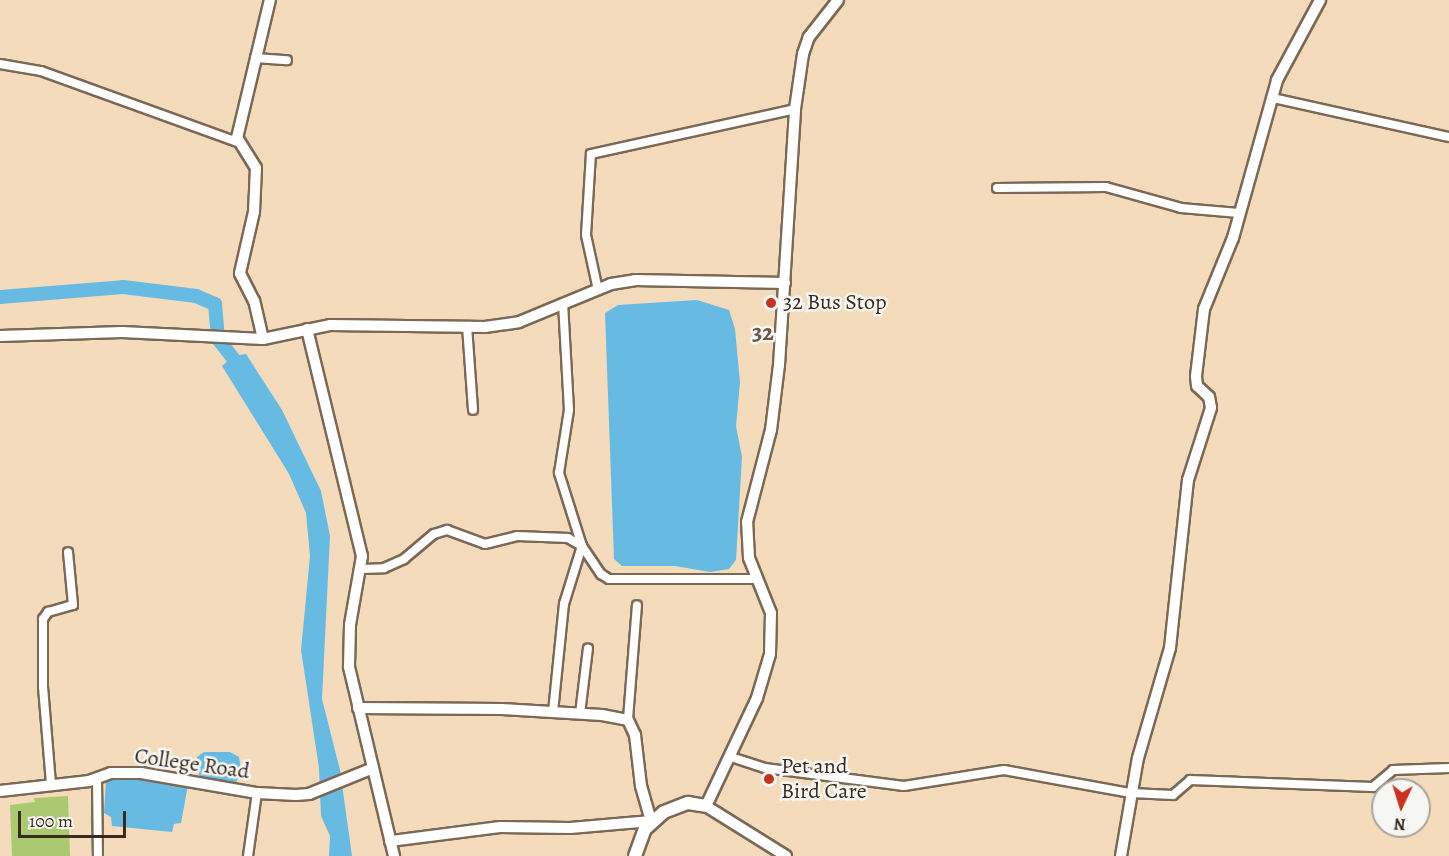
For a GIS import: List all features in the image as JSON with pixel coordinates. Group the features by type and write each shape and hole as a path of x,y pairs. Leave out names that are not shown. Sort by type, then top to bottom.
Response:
{"main road":[{"path":"635,856 651,822 680,804 706,806"}],"street":[{"path":"237,142 270,0"},
{"path":"786,856 773,852 706,806 731,757 761,687 773,632 771,613 756,579 746,541 747,522 771,430 785,283 795,110 809,37 838,0"},
{"path":"1121,856 1144,729 1170,648 1187,489 1211,408 1209,397 1196,381 1198,338 1204,309 1233,238 1273,98 1290,54 1320,0"},
{"path":"255,58 287,60"},
{"path":"0,64 40,71 237,142 256,168 254,212 240,273 254,301 258,339"},
{"path":"1273,98 1449,137"},
{"path":"598,290 586,235 591,154 795,110"},
{"path":"997,188 1106,187 1181,208 1239,213"},
{"path":"0,336 160,334 258,339 330,325 467,326 519,322 611,284 658,278 785,283"},
{"path":"563,303 569,410 559,473 582,546 601,574 609,579 756,579"},
{"path":"467,326 472,410"},
{"path":"307,329 351,501 361,569 350,625 349,667 394,856"},
{"path":"361,569 384,568 404,559 434,534 447,530 485,544 536,535 568,538 582,546"},
{"path":"553,712 564,604 582,546"},
{"path":"51,783 43,687 43,619 48,612 73,605 68,552"},
{"path":"390,841 500,827 570,828 651,822 641,786 635,735 628,719 637,605"},
{"path":"580,714 588,648"},
{"path":"357,708 553,712 628,719"},
{"path":"731,757 765,768 904,786 1004,770 1131,793 1174,795 1190,780 1372,786 1393,770 1449,768"},
{"name":"College Road","path":"0,791 97,779 111,773 141,773 257,793 309,794 373,768"},
{"path":"97,779 98,856"},
{"path":"248,856 257,793"}],"green space":[{"path":"68,796 70,856 12,856 10,805 35,802 34,798"}],"water":[{"path":"697,300 729,310 735,329 740,382 736,426 742,457 736,560 729,569 710,572 675,566 622,566 614,559 605,313 618,305"},
{"path":"246,354 282,410 321,491 330,536 322,699 340,770 352,856 329,856 330,836 321,816 319,768 301,650 310,556 306,513 289,474 222,366 233,356"},
{"path":"204,752 230,752 239,757 241,770 236,783 200,780 197,757"},
{"path":"118,775 188,785 181,823 174,824 172,832 112,826 111,817 104,813 106,781"}],"waterway":[{"path":"0,297 123,287 196,296 215,304 218,339 243,371"}],"place":[{"name":"32 Bus Stop","path":"771,303"},
{"name":"Pet and Bird Care","path":"769,779"}],"district":[{"name":"32","path":"763,333"}]}
